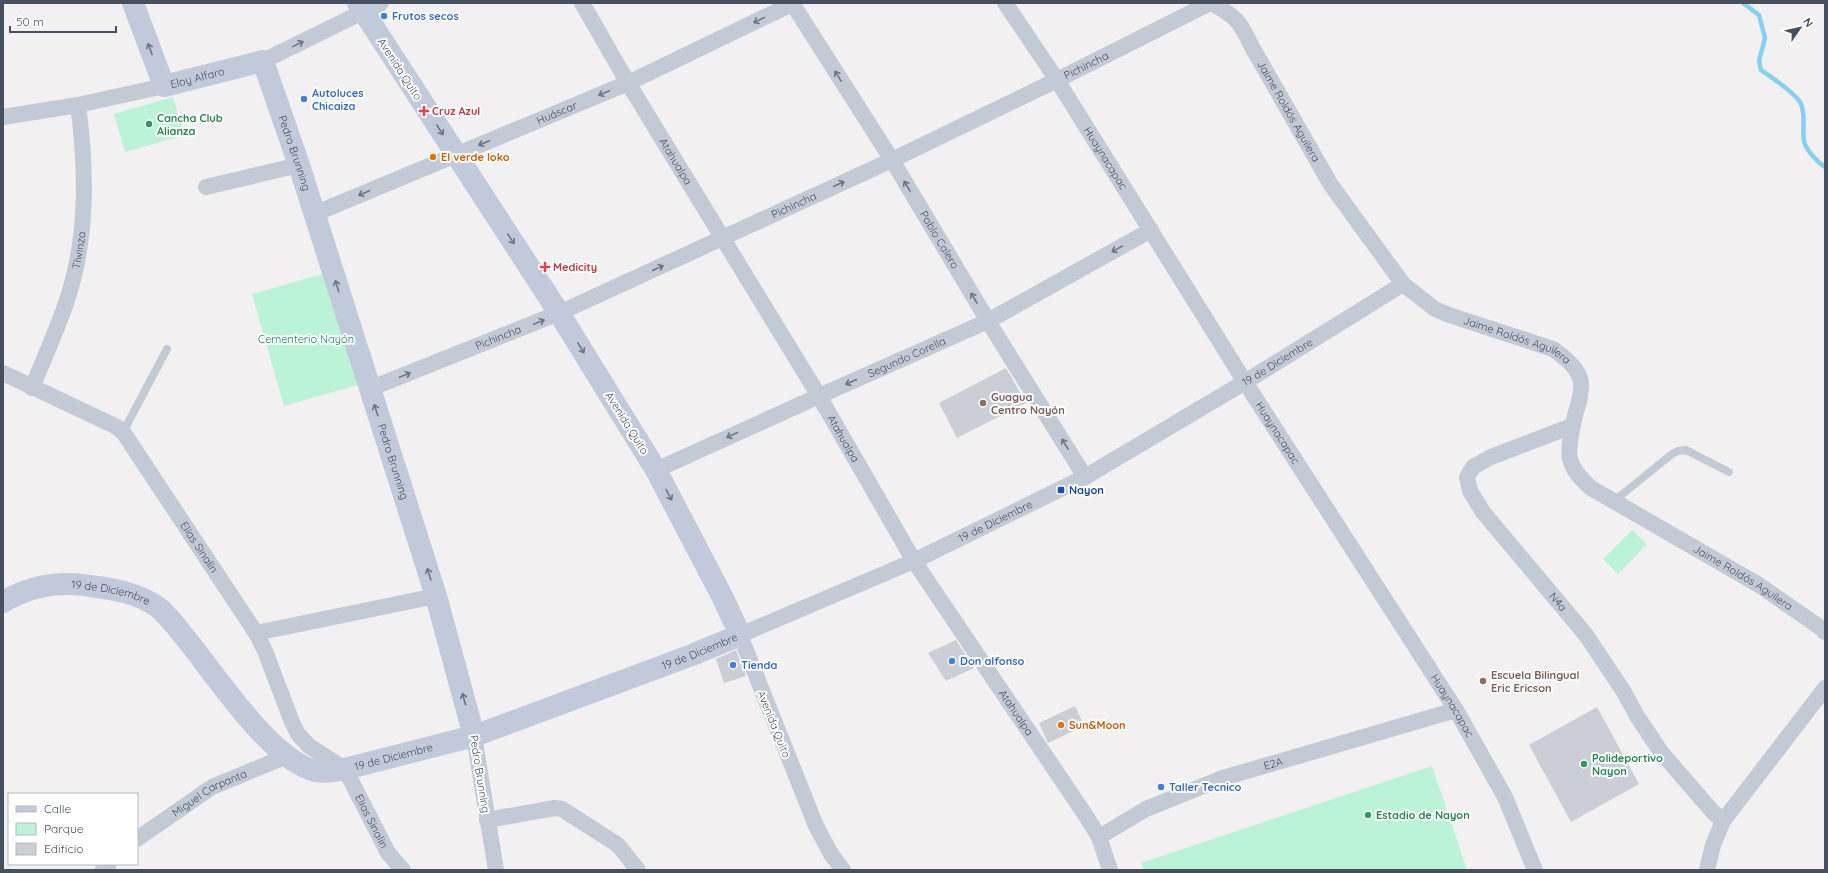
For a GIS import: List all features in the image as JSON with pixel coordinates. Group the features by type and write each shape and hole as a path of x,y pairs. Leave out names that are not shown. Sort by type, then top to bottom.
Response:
{"street":[{"path":"133,3 164,86"},
{"name":"Atahualpa","path":"582,3 628,83 819,396 914,561 1099,837 1110,870"},
{"name":"Huáscar","path":"314,214 628,83 793,3"},
{"name":"Pablo Calero","path":"793,3 892,160 988,321 1085,477"},
{"name":"Huaynacapac","path":"1006,3 1057,80 1245,382 1456,710 1505,797 1535,870"},
{"name":"Pichincha","path":"369,389 560,314 892,160 1218,4"},
{"name":"Jaime Roldós Aguilera","path":"1218,4 1231,14 1244,30 1252,47 1331,185 1403,284 1435,309 1448,315 1553,349 1566,359 1581,379 1581,393 1572,426 1570,458 1578,475 1591,488 1759,585 1825,632"},
{"name":"Eloy Alfaro","path":"3,117 78,105 164,86 263,61 367,6"},
{"name":"Avenida Quito","path":"367,6 456,155 560,314 656,470 724,598 816,826 831,854 843,870"},
{"name":"Pedro Brunning","path":"263,61 299,165 436,596 474,736 496,870"},
{"name":"Tiwinza","path":"32,388 65,306 79,251 84,196 84,153 78,105"},
{"path":"206,187 299,165"},
{"name":"Segundo Corella","path":"656,470 988,321 1151,230"},
{"name":"19 de Diciembre","path":"7,596 39,586 81,584 134,595 148,602 168,618 259,730 275,746 287,756 315,771 325,772 345,769 474,736 692,655 914,561 1085,477 1245,382 1403,284"},
{"name":"Elías Sinalín","path":"3,373 115,426 123,432 256,633 265,651 298,734 309,746 345,769"},
{"name":"N4a","path":"1572,426 1491,457 1474,467 1467,477 1470,491 1483,512 1586,635 1624,692 1637,716 1661,752 1723,822"},
{"path":"256,633 436,596"},
{"path":"1707,870 1713,845 1723,822 1825,688"},
{"name":"E2A","path":"1099,837 1146,809 1223,778 1456,710"},
{"name":"Miguel Carpanta","path":"138,838 212,787 287,756"},
{"name":"Elias Sinalin","path":"345,769 392,859 403,870"},
{"path":"487,820 555,808 562,809 618,845 638,870"}],"lane":[{"path":"123,432 167,349"},
{"path":"1614,501 1672,454 1678,451 1686,450 1728,472"}],"green space":[{"name":"Cancha Club Alianza","path":"173,97 184,135 125,152 114,114"},
{"name":"Cementerio Nayón","path":"329,272 361,384 284,406 252,294"},
{"path":"1632,530 1647,544 1618,574 1603,559"},
{"name":"Estadio de Nayon","path":"1432,766 1467,870 1144,870 1141,863"}],"building":[{"name":"Guagua Centro Nayón","path":"1006,368 1026,403 957,438 939,403"},
{"name":"Don alfonso","path":"956,640 974,668 946,681 928,653"},
{"name":"Tienda","path":"736,650 746,676 724,683 716,659"},
{"name":"Sun&Moon","path":"1075,706 1084,726 1048,743 1039,723"},
{"name":"Polideportivo Nayon","path":"1597,707 1639,784 1571,822 1529,745"}],"waterway":[{"path":"1743,3 1759,15 1765,38 1759,61 1761,70 1799,100 1803,113 1805,144 1812,156 1825,167"}],"place":[{"name":"Frutos secos","path":"384,16"},
{"name":"Autoluces Chicaiza","path":"304,99"},
{"name":"Cruz Azul","path":"424,111"},
{"name":"Cancha Club Alianza","path":"149,124"},
{"name":"El verde loko","path":"433,157"},
{"name":"Medicity","path":"545,267"},
{"name":"Guagua Centro Nayón","path":"983,403"},
{"name":"Nayon","path":"1061,490"},
{"name":"Don alfonso","path":"952,661"},
{"name":"Tienda","path":"733,665"},
{"name":"Escuela Bilingual Eric Ericson","path":"1483,681"},
{"name":"Sun&Moon","path":"1061,725"},
{"name":"Polideportivo Nayon","path":"1584,764"},
{"name":"Taller Tecnico","path":"1161,787"},
{"name":"Estadio de Nayon","path":"1368,815"}]}
